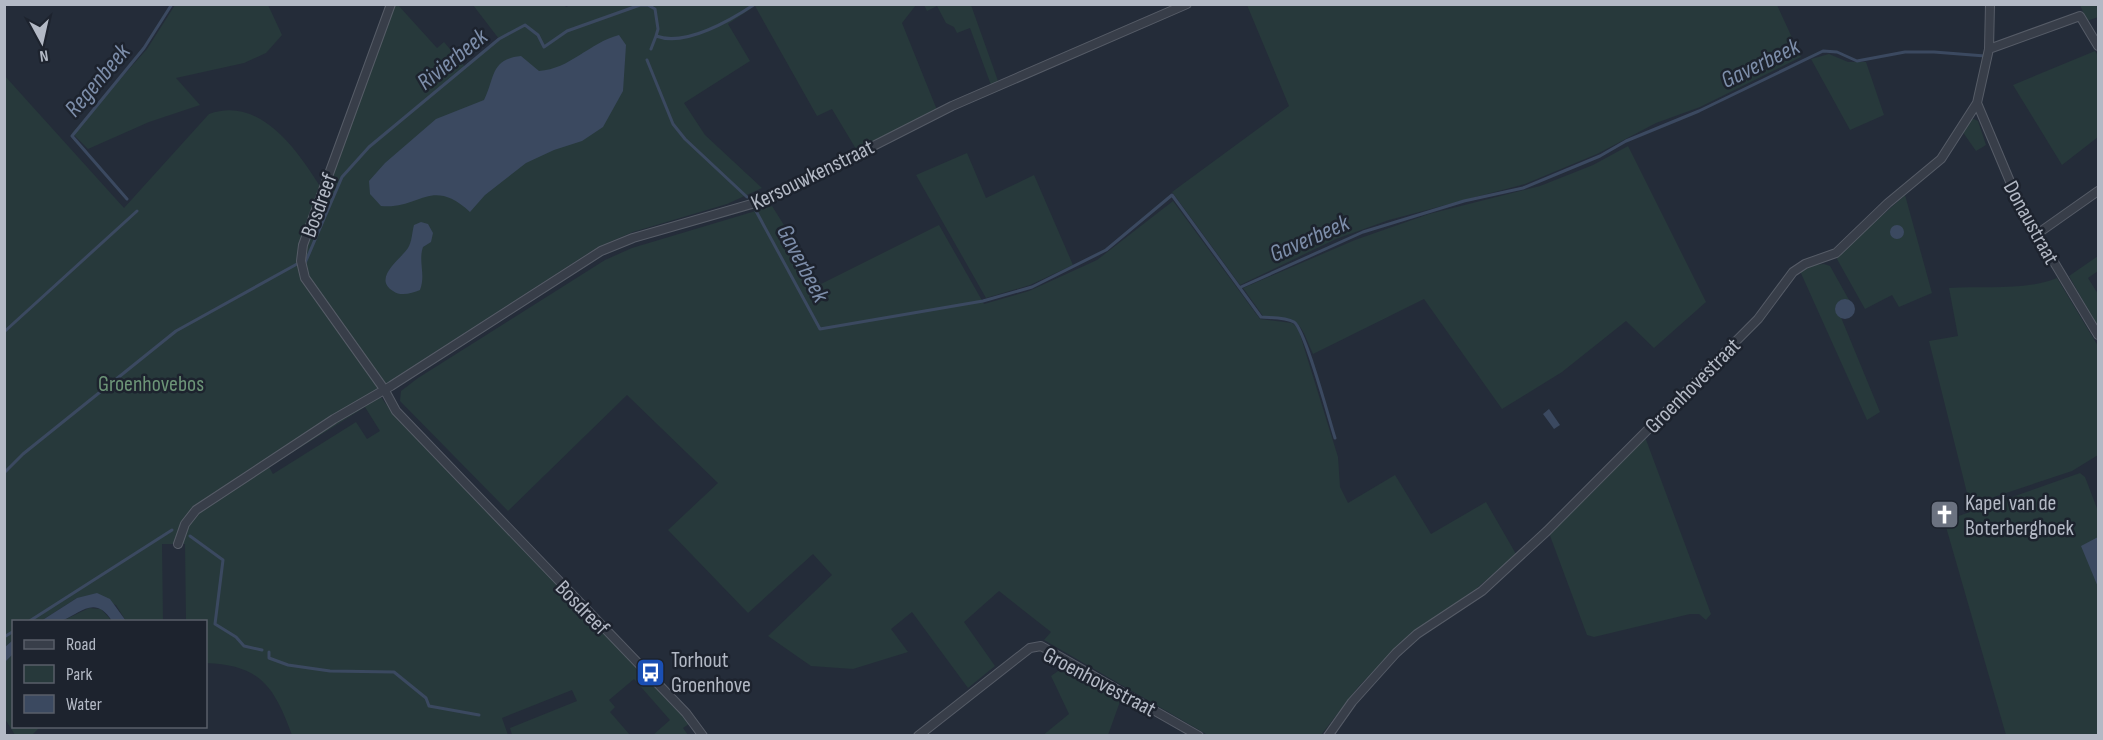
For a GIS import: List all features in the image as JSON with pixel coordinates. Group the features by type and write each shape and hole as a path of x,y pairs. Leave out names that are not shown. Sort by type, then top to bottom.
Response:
{"street":[{"name":"Bosdreef","path":"391,4 303,245 301,261 305,278 384,389 396,411 686,713 703,735"},
{"name":"Kersouwkenstraat","path":"384,389 601,251 633,238 769,199 952,106 1187,4"},
{"name":"Groenhovestraat","path":"1328,735 1352,702 1395,653 1418,634 1482,591 1547,531 1758,319 1793,272 1805,264 1836,253 1888,203 1941,159 1977,104 1989,49 1990,4"},
{"path":"1989,49 2080,16 2098,46"},
{"name":"Donaustraat","path":"1977,104 1990,140 2037,234 2098,335"},
{"path":"2037,234 2098,192"},
{"path":"178,544 185,524 195,510 384,389"},
{"name":"Groenhovestraat","path":"918,735 1030,648 1041,646 1199,735"}],"green space":[{"name":"Groenhovebos","path":"564,4 566,7 573,4 916,5 902,23 937,110 856,149 832,109 817,116 755,6 728,24 750,61 684,103 705,135 762,188 727,204 633,232 598,247 376,390 393,414 683,716 689,724 683,728 688,735 653,735 670,720 634,679 609,700 615,707 610,712 630,735 512,735 510,728 577,701 572,690 502,718 508,735 292,735 279,703 262,681 240,668 207,663 207,620 186,620 185,544 162,544 163,620 125,620 116,605 77,598 43,620 12,620 12,641 5,647 4,75 124,208 209,114 229,110 247,113 279,133 305,164 326,196 394,5 398,5 437,48 444,42 466,68 499,39 473,5","holes":["365,407 380,431 367,439 356,422 273,474 269,467"]},
{"path":"175,5 268,5 282,35 266,53 244,63 176,78 200,105 149,122 88,149 72,133 147,49"},
{"path":"924,5 971,5 998,81 991,85 970,28 957,33 954,27 946,23 937,6 927,11"},
{"path":"1247,5 1777,5 1801,57 1700,107 1656,123 1597,154 1525,184 1389,220 1336,239 1240,285 1172,192 1289,106"},
{"path":"2080,5 2098,5 2098,17 2087,21"},
{"path":"2095,51 2098,56 2098,137 2062,165 2013,85"},
{"path":"1829,54 1848,62 1866,62 1884,115 1850,130 1811,59"},
{"path":"1968,120 1978,121 1986,145 1976,151 1962,131"},
{"path":"1628,146 1706,302 1654,348 1626,321 1562,372 1502,409 1424,299 1313,354 1297,323 1263,316 1243,288 1355,240 1429,214 1540,186 1593,165"},
{"path":"967,153 986,198 1034,175 1073,265 1030,285 986,298 916,175"},
{"path":"1905,195 1932,293 1899,307 1892,295 1865,309 1837,259 1838,255"},
{"path":"1173,201 1260,319 1292,323 1298,328 1338,457 1340,487 1348,503 1395,475 1431,534 1486,502 1516,554 1476,589 1408,636 1359,686 1321,735 1206,734 1044,640 1051,632 999,591 964,622 995,666 968,688 912,612 891,629 908,652 853,669 811,666 768,636 832,575 813,554 748,613 668,530 718,483 627,395 508,511 400,401 401,391 418,378 605,260 632,248 772,206 821,284 939,225 984,304 1029,291 1097,260"},
{"path":"2098,256 2098,271 2088,278 2098,294 2098,327 2069,276"},
{"path":"1814,265 1830,266 1853,307 1840,315 1880,412 1867,420 1800,271"},
{"path":"2057,278 2098,346 2098,455 2072,471 1970,505 1929,341 1958,336 1949,288 2032,285"},
{"path":"1645,437 1711,614 1706,620 1699,614 1690,614 1594,637 1587,635 1549,533 1593,492"},
{"path":"2080,473 2085,477 2098,511 2098,735 2006,735 1946,527 1952,525 1953,518"},
{"path":"89,608 101,609 111,620 64,620"},
{"path":"12,655 12,728 39,728 32,735 15,735 5,719 5,662"},
{"path":"1068,664 1122,696 1108,735 1042,736 1069,714 1051,676"}],"water":[{"path":"619,35 626,45 623,91 603,127 582,141 554,150 526,163 485,195 470,212 445,196 435,195 406,204 381,206 370,194 369,181 385,163 436,119 484,100 495,71 504,61 521,56 539,71 550,69"},
{"path":"421,222 428,224 433,233 431,242 423,247 422,284 420,290 399,294 387,286 387,275 408,248 414,225"},
{"path":"1894,225 1900,225 1904,232 1900,239 1894,239 1890,235 1890,229"},
{"path":"1845,299 1852,302 1855,309 1852,316 1845,319 1838,316 1835,309 1838,302"},
{"path":"1549,409 1560,425 1554,429 1543,414"},
{"path":"2098,537 2098,587 2081,546"},
{"path":"97,593 110,599 125,620 111,620 106,613 93,607 64,620 43,620 77,598"},
{"path":"12,641 12,655 5,662 5,647"}],"waterway":[{"name":"Regenbeek","path":"127,199 72,136 144,48 172,4"},
{"name":"Rivierbeek","path":"305,263 342,177 369,147 499,39 525,25 538,35 544,47 567,31 640,5 648,5 655,9 658,29 656,36 680,38 721,24 755,4"},
{"name":"Gaverbeek","path":"651,49 656,36"},
{"name":"Gaverbeek","path":"1241,287 1363,232 1464,201 1523,188 1699,111 1823,51 1837,52 1857,61 1905,52 1985,56"},
{"name":"Gaverbeek","path":"647,60 673,124 685,139 747,197"},
{"name":"Gaverbeek","path":"756,211 820,329 983,301 1032,287 1106,250 1172,195 1261,317 1290,320 1299,328 1335,438"},
{"name":"Regenbeek","path":"4,332 137,211"},
{"name":"Rivierbeek","path":"4,473 23,454 176,331 297,264"},
{"path":"31,620 172,530"},
{"path":"190,536 223,560 215,624 236,637 244,646 262,650"},
{"path":"4,637 12,632"},
{"path":"269,652 269,658 288,665 330,671 394,672 426,698 429,706 479,715"}],"place":[{"name":"Kapel van de Boterberghoek","path":"1944,515"},
{"name":"Torhout Groenhove","path":"650,672"}]}
